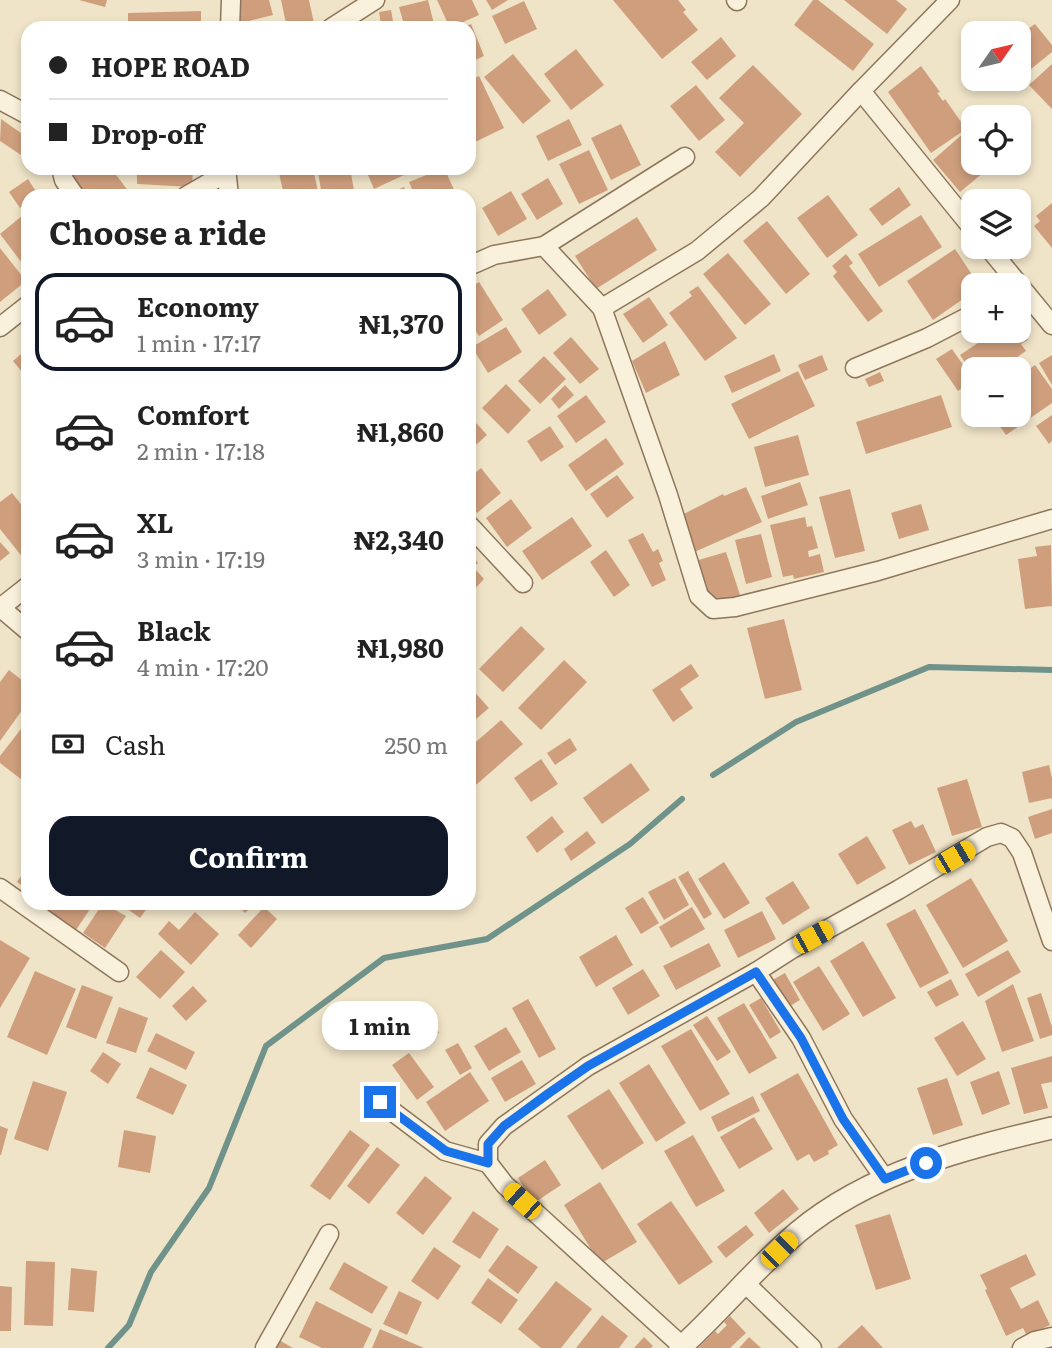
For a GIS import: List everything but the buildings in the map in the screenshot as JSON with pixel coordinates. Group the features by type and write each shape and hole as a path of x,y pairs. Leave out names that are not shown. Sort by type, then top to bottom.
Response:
{"street":[{"path":"230,21 231,0"},
{"path":"342,21 375,0"},
{"path":"602,308 697,251 761,198 950,0"},
{"path":"861,91 961,214"},
{"path":"0,100 21,112"},
{"path":"476,263 494,255 544,246 685,157"},
{"path":"197,189 220,175"},
{"path":"544,246 602,308 668,495 699,596 713,609 735,607 878,570 1052,519"},
{"path":"998,259 1009,273"},
{"path":"1031,299 1052,325"},
{"path":"0,327 21,310"},
{"path":"855,368 927,338 961,320"},
{"path":"476,533 523,583"},
{"path":"21,592 1,608 21,625"},
{"path":"488,1163 488,1144 504,1126 588,1066 987,837 1001,833 1012,838 1022,853 1051,932"},
{"path":"0,888 21,903"},
{"path":"31,910 119,972"},
{"path":"756,972 801,1038 843,1119 885,1179"},
{"path":"380,1102 446,1151 488,1163 505,1185 681,1347 796,1234 816,1219 885,1179 943,1157 1052,1128"},
{"path":"265,1348 329,1234"},
{"path":"746,1284 812,1348"},
{"path":"1022,1348 1052,1337"}],"waterway":[{"path":"713,775 796,722 929,667 1052,670"},
{"path":"108,1348 129,1325 151,1272 209,1188 266,1046 384,958 487,939 630,844 682,799"}],"route":[{"path":"380,1102 446,1151 488,1163 488,1144 504,1126 549,1093 588,1066 756,972 801,1038 843,1119 885,1179 926,1163"}]}
